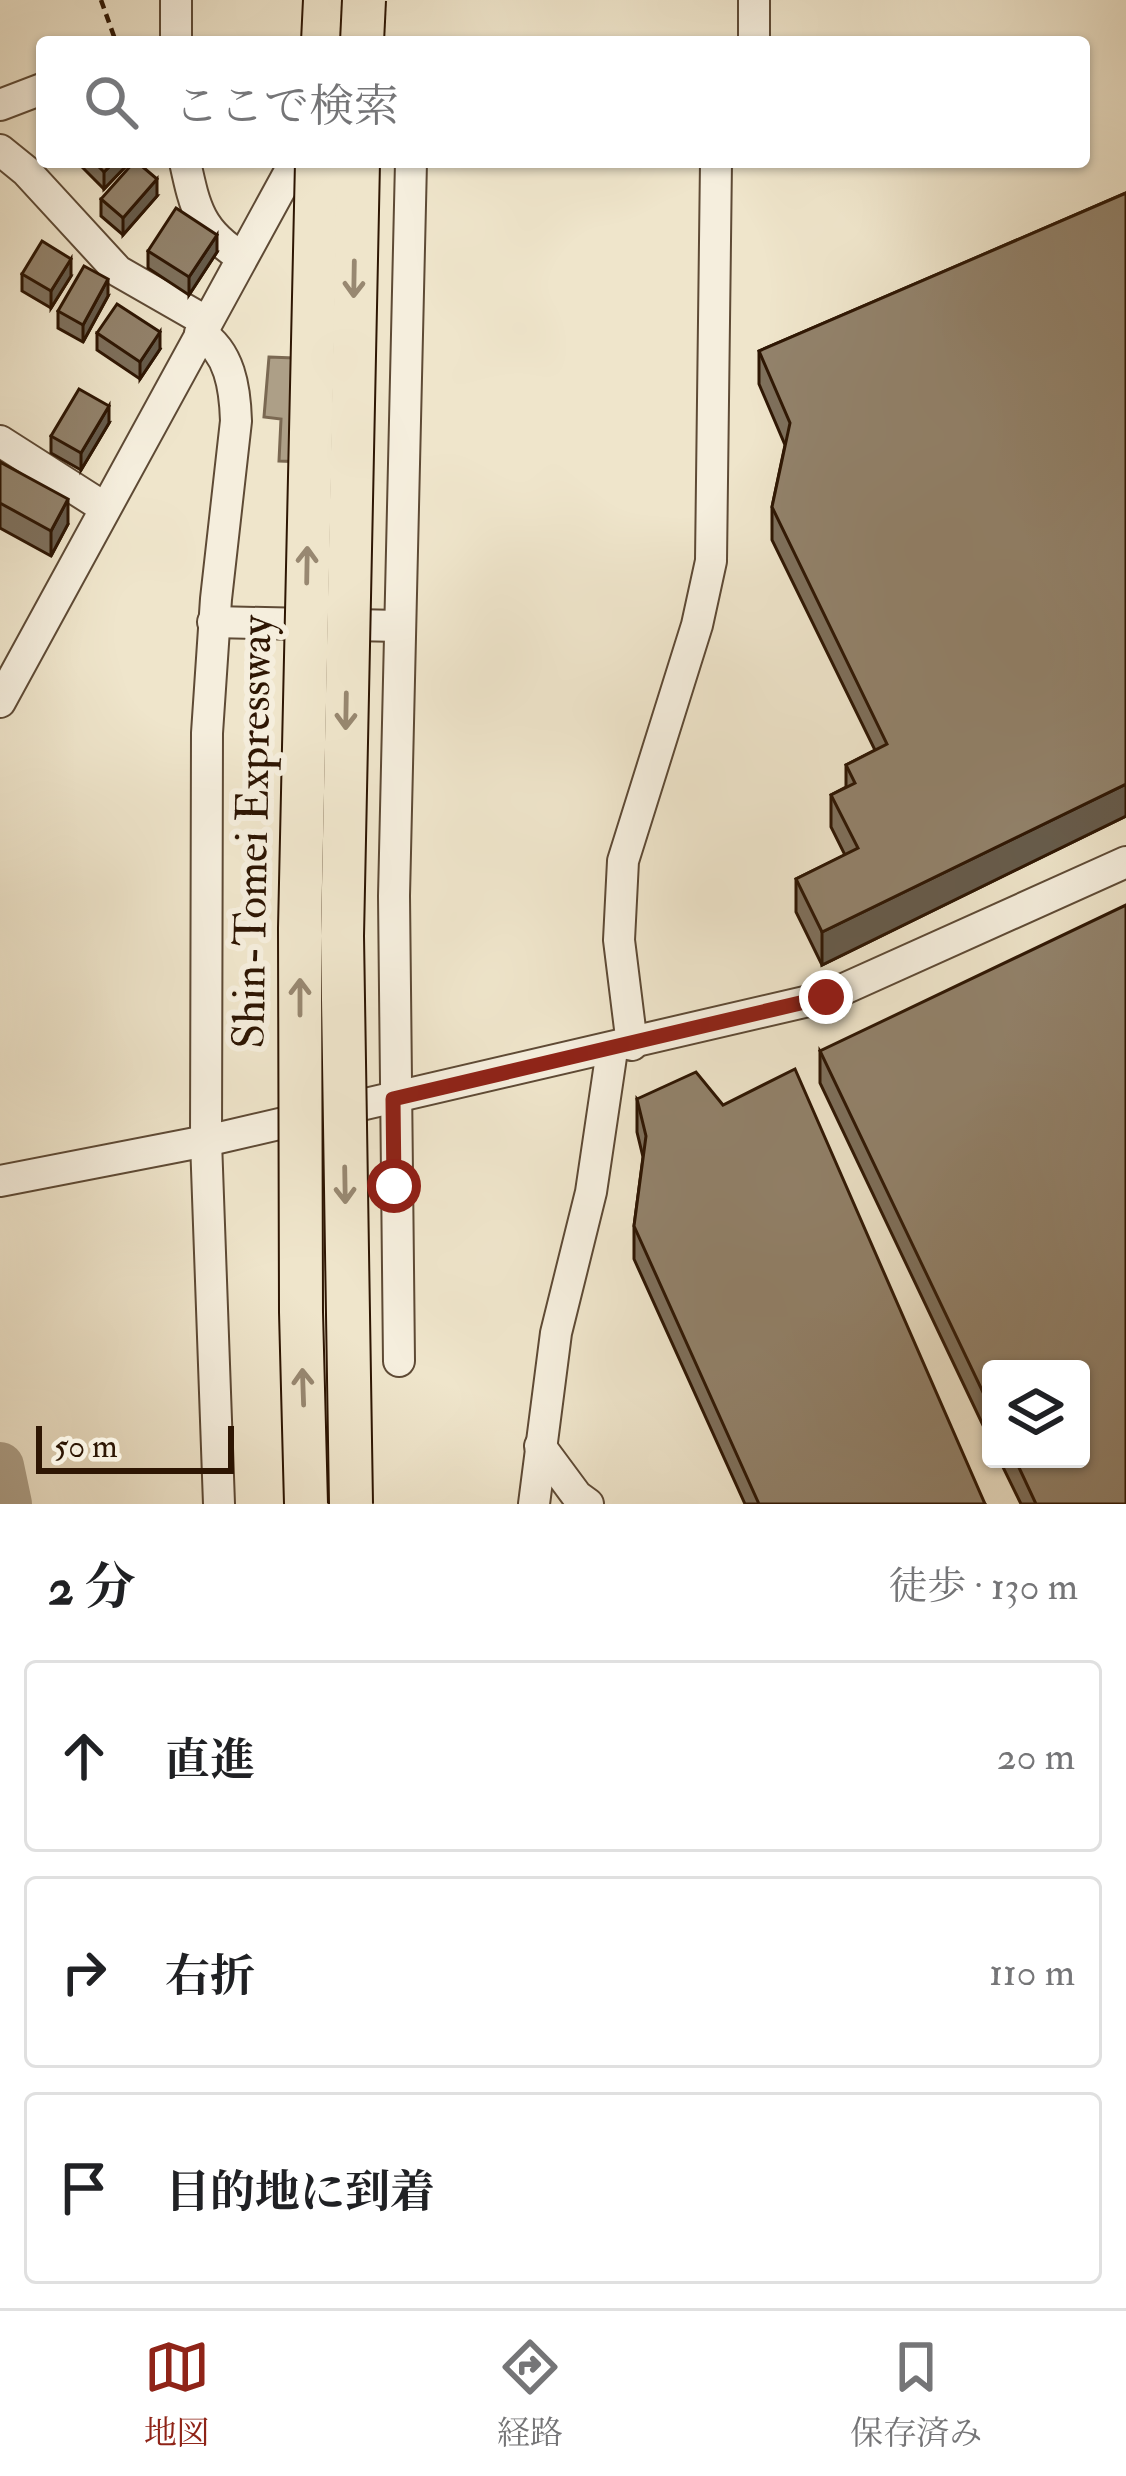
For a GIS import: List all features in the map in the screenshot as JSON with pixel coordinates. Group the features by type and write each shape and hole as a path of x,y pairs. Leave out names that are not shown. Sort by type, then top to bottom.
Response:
{"highway":[{"path":"323,36 325,0"},
{"path":"362,36 364,0"},
{"name":"Shin-Tomei Expressway","path":"306,1504 300,928 317,168"},
{"name":"Shin-Tomei Expressway","path":"351,1504 342,936 358,168"}],"street":[{"path":"176,0 176,36"},
{"path":"365,36 385,0"},
{"path":"754,0 754,36"},
{"path":"0,105 36,91"},
{"path":"0,150 26,171 118,271 204,327 226,362 236,397 207,733 206,1141 219,1504"},
{"path":"187,168 209,233 242,257"},
{"path":"0,702 292,168"},
{"path":"399,1361 393,1099 411,168"},
{"path":"533,1504 556,1333 622,1047 623,861 698,625 711,561 716,168"},
{"path":"0,441 105,508"},
{"path":"214,622 400,626"},
{"path":"0,1181 206,1141 826,997 1126,862"},
{"path":"540,1446 577,1496 589,1504"}],"path":[{"path":"100,0 114,36"}],"shaded area":[{"path":"269,357 370,361 369,464 279,461 281,419 264,417"}],"building":[{"path":"129,168 144,168 157,179 123,218 101,199"},
{"path":"1126,193 1126,784 822,932 796,879 858,848 831,795 855,783 846,765 887,744 772,507 790,423 759,351"},
{"path":"176,208 217,235 189,277 148,251"},
{"path":"42,241 71,259 51,291 22,274"},
{"path":"84,266 108,279 83,325 58,311"},
{"path":"117,304 160,332 140,362 97,333"},
{"path":"79,389 109,406 81,453 51,436"},
{"path":"0,462 68,499 51,531 0,503"},
{"path":"1126,905 1126,1504 1036,1504 1019,1468 1090,1468 1090,1360 982,1360 982,1390 820,1051"},
{"path":"795,1069 985,1504 759,1504 634,1226 646,1136 637,1099 696,1072 723,1105"}],"waterway":[{"path":"0,1466 8,1504"}],"route":[{"path":"394,1186 393,1099 826,997"}]}
